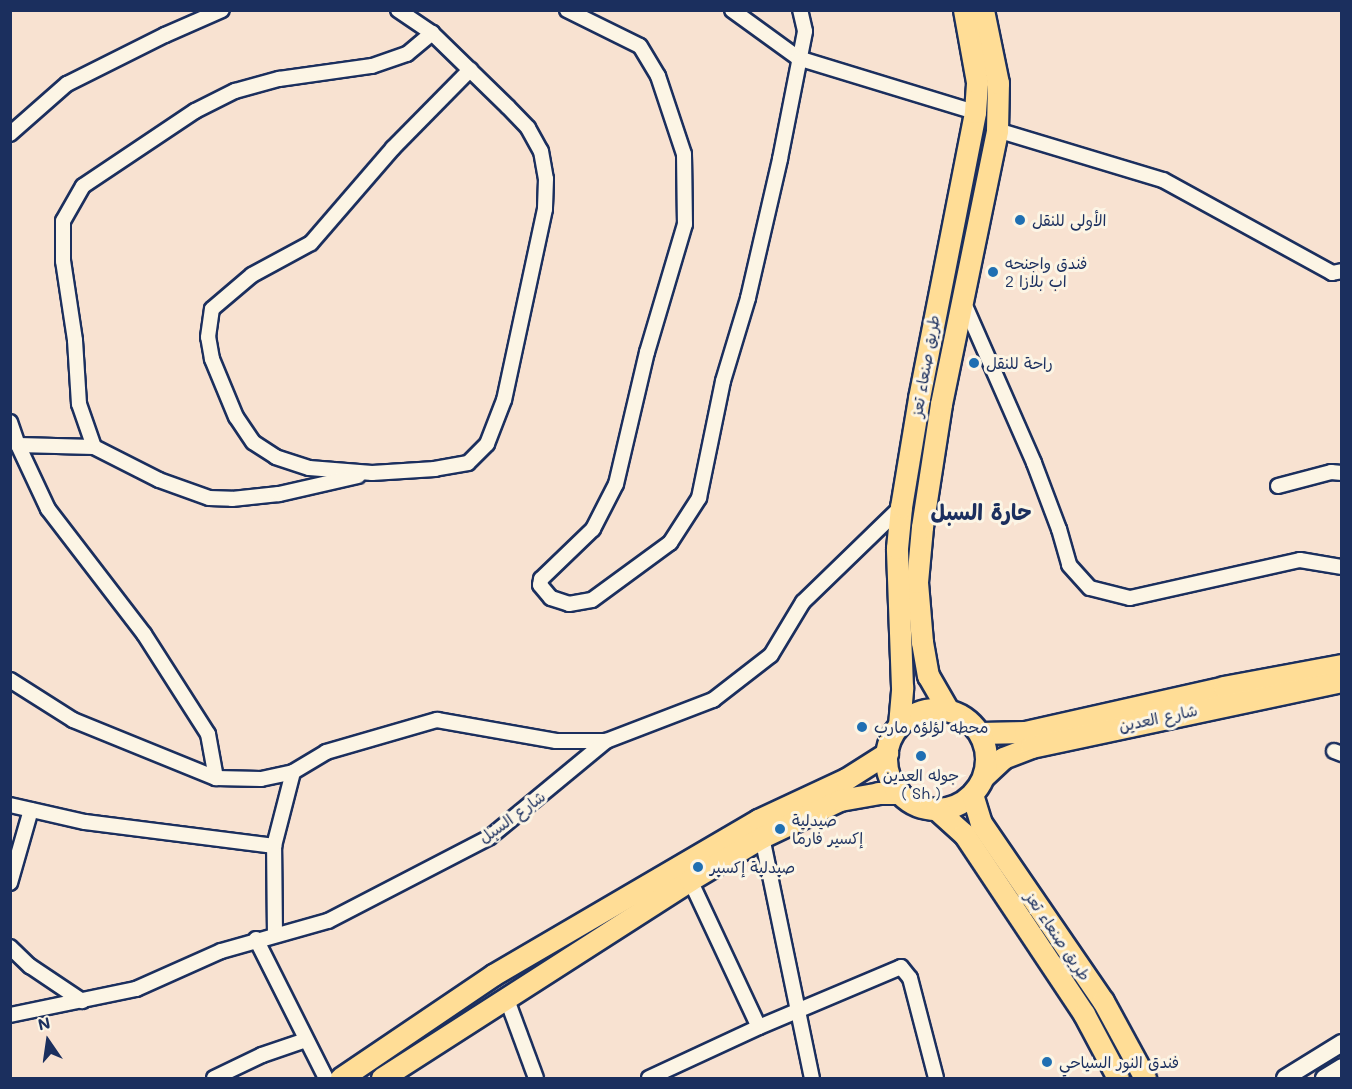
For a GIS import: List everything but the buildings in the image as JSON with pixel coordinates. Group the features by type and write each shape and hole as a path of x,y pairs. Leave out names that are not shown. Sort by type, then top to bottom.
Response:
{"main road":[{"name":"طريق صنعاء تعز","path":"899,725 902,687 897,548 902,507 919,398 975,112 977,82 964,10"},
{"name":"طريق صنعاء تعز","path":"948,710 928,676 922,642 917,582 922,527 941,404 998,130 998,83 983,10"},
{"name":"شارع العدين","path":"980,733 1025,732 1224,687 1341,664"},
{"name":"شارع العدين","path":"984,776 1003,758 1031,747 1341,681"},
{"path":"929,709 948,710 960,715 980,733 987,754 984,776 972,794 956,805 936,809 922,807 900,793 889,774 887,753 891,738 899,725 912,715 929,709"},
{"path":"341,1078 493,975 738,831 803,797 846,778 887,753"},
{"path":"382,1078 690,880 762,837 840,800 878,793 900,793"},
{"name":"طريق صنعاء تعز","path":"972,794 981,823 1103,1002 1145,1078"},
{"name":"طريق صنعاء تعز","path":"936,809 964,834 1084,1014 1118,1078"}],"street":[{"path":"10,134 67,84 165,34 222,10"},
{"path":"398,10 432,33 470,70 528,128 541,151 546,179 545,209 504,400 487,444 468,463 435,469 372,473 309,468 276,457 253,442 236,417 212,359 208,337 212,309 252,275 311,243 393,148 470,70"},
{"path":"567,10 640,46 658,76 684,154 685,224 647,352 616,484 593,529 541,579 540,585 551,598 569,604 592,600 670,543 699,498 723,381 748,298 780,159 805,31 800,10"},
{"path":"732,10 798,58 975,112"},
{"path":"93,447 79,404 75,340 63,261 63,221 83,186 195,111 236,91 279,79 372,66 407,54 432,33"},
{"path":"998,130 1163,180 1332,273 1341,271"},
{"path":"963,301 1034,463 1059,529 1069,565 1090,588 1130,598 1300,560 1341,567"},
{"path":"10,422 18,445 48,509 144,634 208,734 216,778"},
{"path":"18,445 93,447 159,480 209,498 232,499 279,494 372,473"},
{"path":"1278,486 1331,472 1341,473"},
{"name":"شارع السبل","path":"10,1015 136,989 221,951 256,939 328,921 490,837 606,741 713,700 771,656 803,602 902,507"},
{"path":"10,680 74,720 216,778 261,779 293,772 326,752 437,720 556,741 606,741"},
{"path":"275,935 274,846 293,772"},
{"path":"10,805 85,822 274,846"},
{"path":"10,883 30,810"},
{"path":"762,837 812,1078"},
{"path":"690,880 759,1027"},
{"path":"256,939 326,1078"},
{"path":"10,947 30,966 82,1001"},
{"path":"649,1078 671,1074 759,1027 902,967 910,978 936,1078"},
{"path":"506,997 536,1078"},
{"path":"214,1078 262,1055 306,1040"},
{"path":"1285,1078 1341,1043"},
{"path":"1323,1078 1341,1067"}],"place":[{"name":"الأولى للنقل","path":"1020,220"},
{"name":"فندق واجنحه اب بلازا 2","path":"993,272"},
{"name":"راحة للنقل","path":"974,363"},
{"name":"محطه لؤلؤه مارب","path":"862,727"},
{"name":"جوله العدين ( Sh )","path":"921,756"},
{"name":"صيدلية إكسير فارما","path":"780,829"},
{"name":"صيدلية إكسير","path":"698,867"},
{"name":"فندق النور السياحي","path":"1047,1062"}],"district":[{"name":"حارة السبل","path":"981,512"}]}
